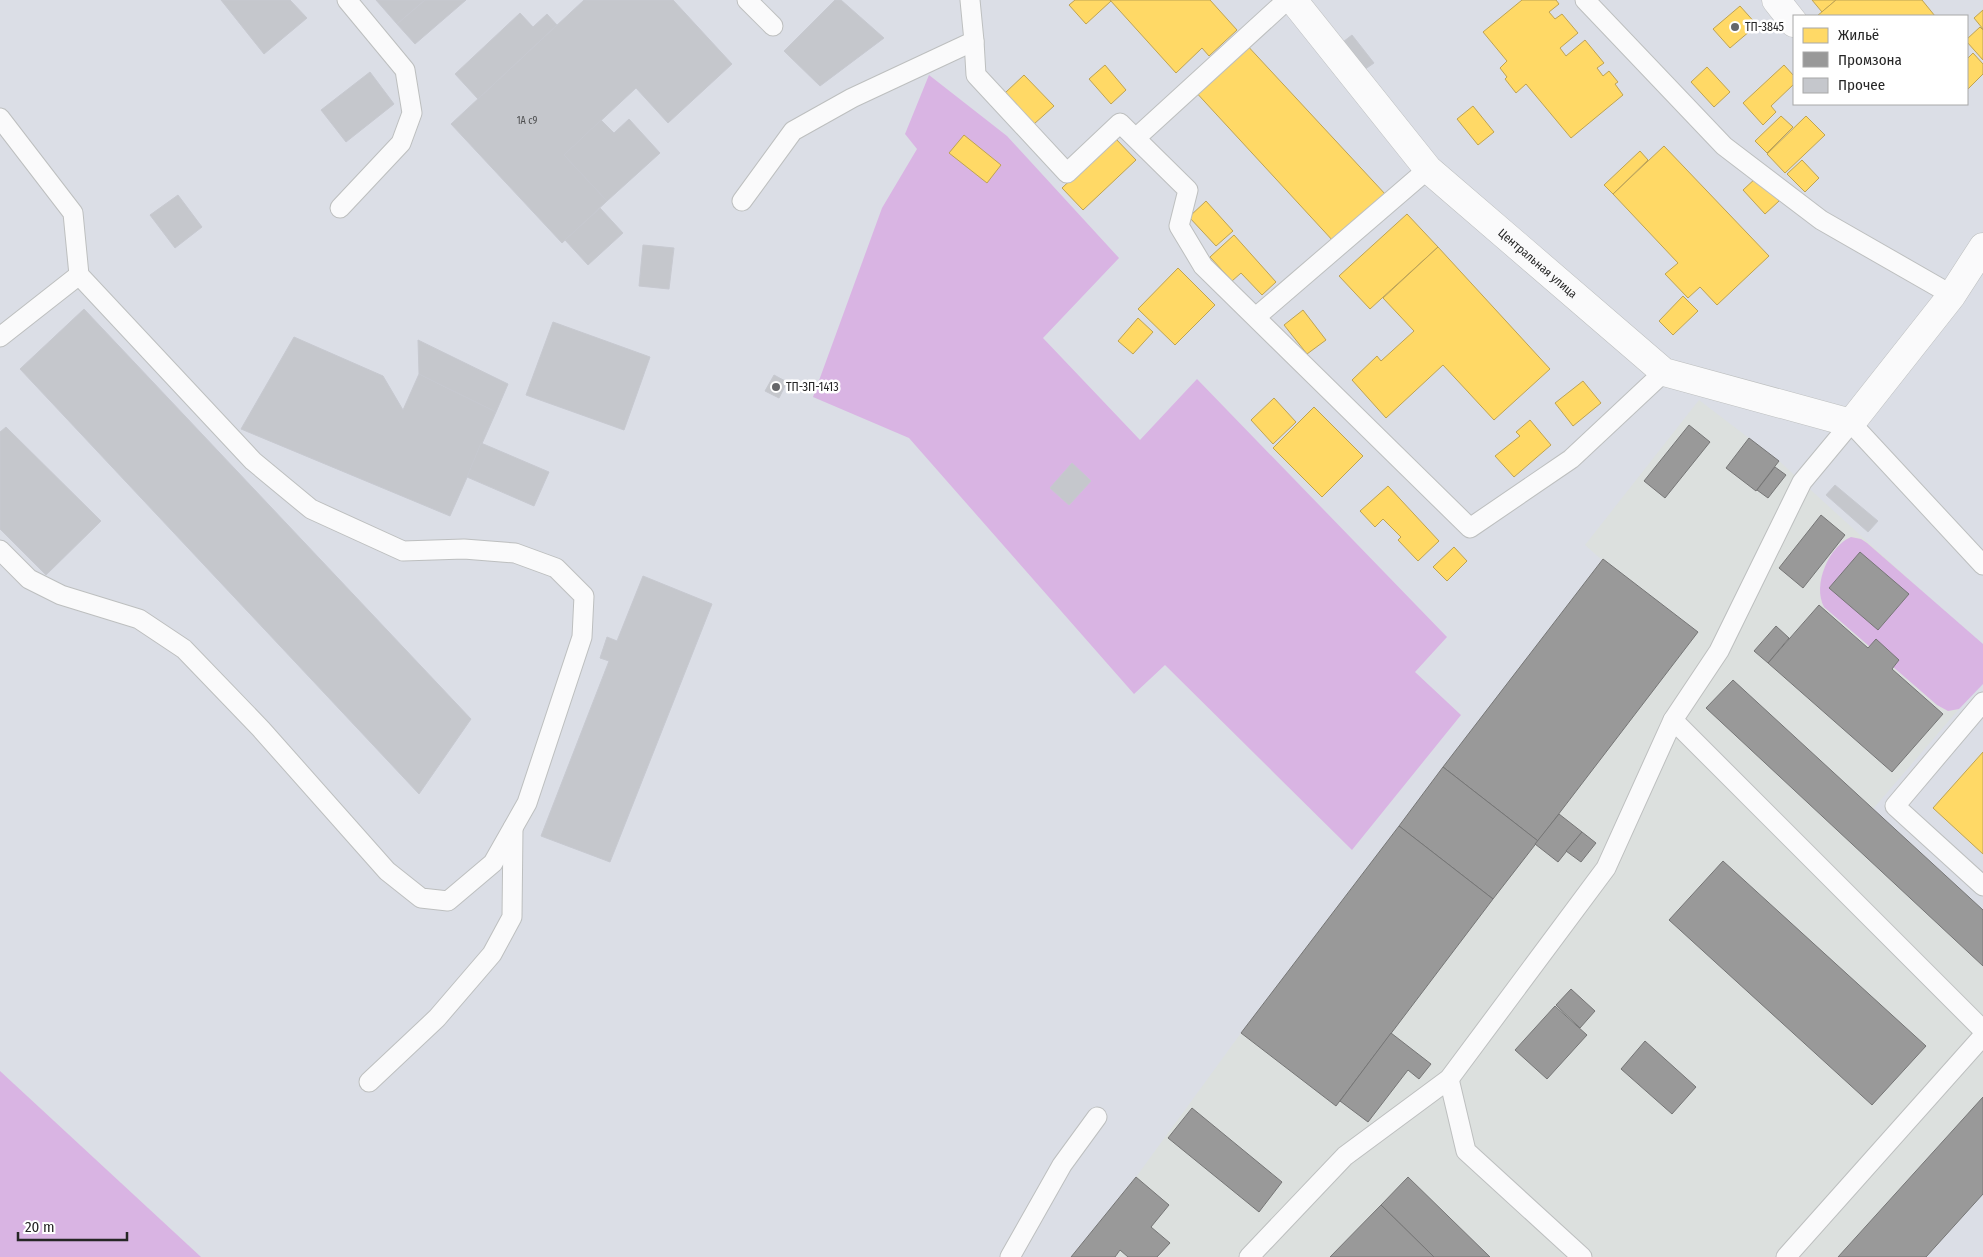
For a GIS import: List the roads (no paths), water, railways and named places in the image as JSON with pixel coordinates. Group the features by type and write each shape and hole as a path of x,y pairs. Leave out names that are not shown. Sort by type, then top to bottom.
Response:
{"street":[{"name":"Центральная улица","path":"1293,0 1428,169 1664,372 1851,423"},
{"path":"1776,0 1793,22"},
{"path":"1851,423 1952,295 1983,247"}],"lane":[{"path":"340,208 401,143 412,113 405,70 347,0"},
{"path":"747,0 773,26"},
{"path":"970,0 976,75 1066,172 1120,123 1137,136 1188,190 1179,226 1203,266 1470,528 1571,458 1664,372"},
{"path":"1137,136 1287,0"},
{"path":"1585,0 1724,146 1821,220 1952,295"},
{"path":"742,201 793,131 852,98 974,41"},
{"path":"0,118 73,212 79,275 253,461 311,509 404,551 464,549 515,553 556,568 584,596 582,637 527,803 493,863 448,901 421,898 387,871 261,728 184,649 139,619 61,595 29,579 0,550"},
{"path":"1256,318 1428,169"},
{"path":"0,337 79,275"},
{"path":"1249,1257 1345,1156 1449,1079 1606,868 1673,720 1719,650 1802,482 1851,423 1983,566"},
{"path":"1983,702 1895,806 1983,886"},
{"path":"1673,720 1983,1030"},
{"path":"369,1082 437,1018 492,954 512,917 513,827"},
{"path":"1786,1257 1983,1036"},
{"path":"1449,1079 1466,1151 1582,1257"},
{"path":"1010,1257 1062,1165 1097,1117"}],"place":[{"name":"ТП-3845","path":"1735,27"},
{"name":"ТП-ЗП-1413","path":"776,387"}]}
